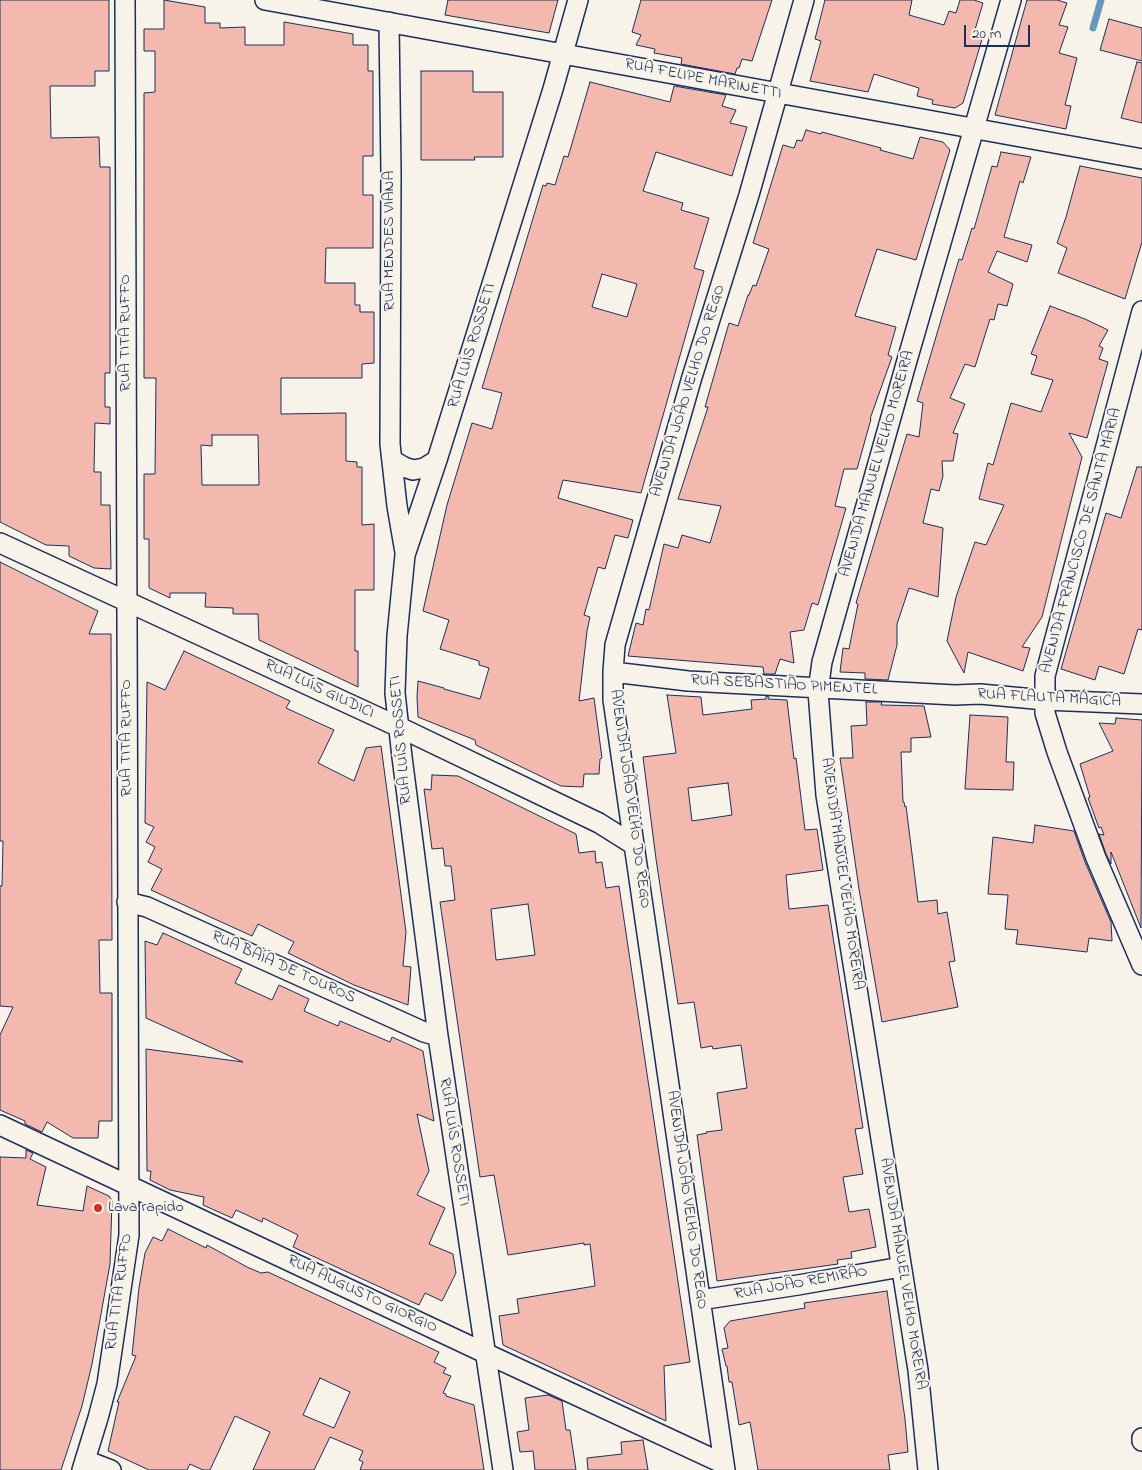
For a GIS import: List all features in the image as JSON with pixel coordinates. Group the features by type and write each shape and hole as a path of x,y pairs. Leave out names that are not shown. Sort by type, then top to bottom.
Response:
{"street":[{"name":"RUA TITA RUFFO","path":"83,1465 107,1384 129,1235 125,0"},
{"name":"RUA FELIPE MARINETTI","path":"265,0 1142,159"},
{"name":"RUA LUÍS ROSSETI","path":"503,1470 438,1036 395,693 397,636 406,555 553,89 578,0"},
{"name":"AVENIDA JOÃO VELHO DO REGO","path":"725,1467 613,700 613,672 615,645 692,377 749,195 804,0"},
{"name":"AVENIDA MANUEL VELHO MOREIRA","path":"928,1470 918,1370 826,796 819,688 824,652 1011,0"},
{"name":"RUA MENDES VIANA","path":"389,22 390,444 397,506 406,555"},
{"name":"AVENIDA FRANCISCO DE SANTA MARIA","path":"1142,311 1045,676 1045,713 1057,752 1096,858 1142,965"},
{"path":"392,460 413,470 424,468 437,460"},
{"name":"RUA LUÍS GIUDICI","path":"0,543 399,727 600,823 634,845"},
{"name":"RUA SEBASTIÃO PIMENTEL","path":"613,672 688,681 955,695"},
{"name":"RUA FLAUTA MÁGICA","path":"955,695 980,694 1045,700 1142,704"},
{"name":"RUA BAÍA DE TOUROS","path":"127,902 147,907 424,1032 438,1036"},
{"name":"RUA AUGUSTO GIORGIO","path":"0,1126 725,1467"},
{"name":"RUA JOÃO REMIRÃO","path":"700,1300 902,1267"},
{"path":"83,1465 111,1470"}],"building":[{"path":"0,0 109,0 109,71 95,71 95,86 50,86 51,138 99,137 100,167 110,167 110,373 105,373 105,407 110,407 110,424 95,423 94,472 101,472 101,505 110,505 111,569 94,568 69,556 69,546 46,545 0,522"},
{"path":"164,0 205,7 205,23 220,23 220,28 245,27 245,45 284,45 284,22 353,34 353,45 368,45 368,71 373,71 373,156 363,156 363,195 373,195 373,248 326,248 325,283 355,283 355,305 360,305 360,312 374,312 374,363 362,364 362,378 281,378 281,414 346,413 346,461 357,462 357,467 362,467 362,525 374,524 374,590 355,590 355,651 358,651 358,687 259,640 258,614 233,614 233,608 205,607 206,593 170,593 170,598 149,588 149,539 144,539 144,474 155,474 156,378 144,378 144,93 155,92 155,51 144,51 144,29 164,29","holes":["212,435 258,435 259,485 202,485 201,445 212,446"]},
{"path":"448,0 558,0 549,33 445,15"},
{"path":"641,0 772,0 752,61 742,59 735,74 681,64 682,58 654,53 655,49 636,45 641,35 632,32"},
{"path":"825,0 912,0 909,15 944,25 949,11 956,13 960,0 974,0 983,3 974,33 983,36 963,103 955,108 932,104 933,100 917,96 919,88 874,74 868,92 810,81 821,41 815,39"},
{"path":"1027,0 1057,0 1067,3 1059,25 1068,27 1059,53 1077,58 1065,105 1071,106 1066,129 995,115"},
{"path":"1109,19 1142,28 1142,61 1100,50"},
{"path":"1137,62 1142,63 1142,123 1121,118"},
{"path":"421,71 473,71 473,92 503,92 503,157 474,157 475,160 421,160"},
{"path":"590,82 670,102 674,86 726,95 722,106 736,110 730,123 747,127 732,176 656,152 643,191 683,203 681,210 709,218 694,268 704,271 641,493 563,480 558,498 633,520 628,538 615,535 605,569 598,567 584,615 590,617 579,701 594,698 602,758 600,759 599,774 584,774 583,787 561,786 476,745 475,740 418,717 417,697 418,681 480,699 489,668 479,665 479,661 440,649 449,620 423,611 447,505 472,423 492,429 502,393 482,388 543,185 546,186 547,183 555,185 564,156 568,157","holes":["602,274 637,284 627,317 592,307"]},
{"path":"806,130 821,134 822,132 913,159 920,137 943,142 950,150 916,260 877,249 855,316 896,327 888,355 892,357 870,419 857,469 844,469 835,506 846,508 818,605 812,603 804,630 790,632 794,663 780,659 775,674 764,674 763,667 628,656 636,623 643,625 646,609 649,610 664,544 678,548 682,535 710,543 721,506 678,499 708,407 705,407 729,323 738,326 748,295 753,285 756,286 769,249 753,243 783,145 794,148 797,140 802,141"},
{"path":"1001,152 1031,157 1023,183 1020,181 1004,237 1032,245 1027,262 997,251 988,272 1013,284 1007,306 998,304 994,320 990,319 975,367 965,364 950,398 965,404 953,433 958,434 953,461 942,461 943,476 939,491 931,489 923,523 943,528 938,597 909,588 897,624 897,645 888,680 865,679 865,673 840,672 843,648 849,649 858,604 856,603 907,434 919,437 923,403 917,401 959,259 962,260 972,228 974,229 992,166 997,167"},
{"path":"1080,166 1142,178 1142,242 1125,299 1058,273 1067,248 1057,243"},
{"path":"1050,306 1108,330 1099,346 1103,348 1099,359 1108,362 1087,438 1069,433 1082,457 1042,617 1022,647 1030,648 1023,671 968,652 964,673 947,641 956,597 975,542 986,545 1004,505 979,499 988,463 993,465 1011,403 1041,412 1053,380 1031,374 1037,356 1031,354"},
{"path":"1137,467 1142,467 1142,630 1138,629 1124,674 1099,666 1095,680 1061,669 1106,513 1121,518"},
{"path":"0,562 98,611 89,634 111,634 112,940 99,940 100,993 112,993 112,1121 99,1121 98,1138 73,1138 47,1122 42,1132 25,1124 25,1121 0,1110 0,1035 13,1007 0,1006 0,886 2,886 3,841 0,841"},
{"path":"184,651 290,701 286,708 334,730 318,763 354,781 366,748 381,746 406,932 403,966 411,967 408,1005 354,985 288,953 294,942 258,924 252,936 151,890 162,869 148,862 155,847 146,842 154,827 145,823 147,682 165,690"},
{"path":"667,695 701,697 703,715 752,709 751,700 766,699 766,696 769,697 768,699 787,700 805,830 817,829 823,870 786,875 789,909 828,905 863,1128 855,1129 863,1174 843,1177 849,1212 869,1209 876,1247 851,1252 852,1258 837,1260 838,1264 717,1281 697,1135 722,1130 717,1093 747,1088 741,1045 713,1049 712,1046 701,1048 694,1002 678,1004 643,757 676,753","holes":["728,783 732,815 692,821 688,788"]},
{"path":"866,702 882,702 881,705 924,706 931,737 911,738 911,752 901,752 903,802 906,806 918,902 937,900 938,914 947,912 955,961 949,962 958,1007 882,1022 859,889 840,758 853,758 851,726 867,725"},
{"path":"970,715 1008,717 1006,762 1014,762 1013,790 965,789"},
{"path":"1116,718 1142,720 1141,928 1111,852 1111,864 1106,854 1099,834 1104,835 1101,827 1099,828 1088,798 1090,797 1080,764 1113,751 1099,723 1115,724"},
{"path":"432,775 458,776 576,834 579,853 595,851 596,863 602,862 606,888 619,886 690,1362 664,1366 666,1421 503,1345 499,1316 519,1313 517,1299 595,1286 590,1244 584,1245 584,1243 508,1255 494,1175 480,1177 440,902 455,900 451,866 445,866 443,848 432,849 424,789 431,790","holes":["528,904 535,955 496,960 491,909"]},
{"path":"1035,825 1074,831 1111,922 1112,941 1089,938 1087,952 1016,944 1018,930 1005,929 1008,895 988,894 993,837 1033,843"},
{"path":"163,933 242,969 235,983 272,1000 279,985 309,999 304,1011 338,1026 340,1021 390,1042 392,1037 423,1051 434,1121 417,1114 429,1171 417,1195 445,1208 429,1244 453,1254 456,1273 442,1301 425,1293 419,1305 293,1247 298,1235 263,1218 262,1222 236,1210 232,1218 203,1205 204,1197 170,1190 150,1180 151,1171 147,1171 146,1049 243,1062 146,1018 145,941 157,945"},
{"path":"26,1150 33,1153 30,1159 46,1167 37,1205 83,1211 87,1186 109,1196 112,1201 110,1264 92,1364 82,1406 61,1470 0,1470 0,1157 26,1158"},
{"path":"168,1229 206,1248 207,1245 247,1267 261,1273 268,1272 439,1352 434,1362 446,1368 443,1373 451,1376 443,1393 446,1396 474,1405 484,1470 360,1470 363,1462 359,1460 363,1451 330,1437 314,1470 253,1470 270,1432 235,1416 210,1470 203,1470 190,1464 187,1470 149,1470 108,1451 119,1402 117,1402 136,1356 132,1355 139,1288 145,1253 153,1237 162,1241","holes":["320,1378 350,1392 334,1428 303,1415"]},
{"path":"887,1291 908,1452 888,1455 890,1470 758,1470 750,1422 739,1425 732,1382 729,1382 722,1349 728,1348 724,1328 730,1321 805,1308 804,1303"},
{"path":"548,1395 562,1401 566,1430 570,1430 576,1470 535,1470 533,1451 520,1452 517,1432 529,1430 525,1398"},
{"path":"643,1440 648,1470 588,1470 587,1458 622,1454 621,1442"}],"waterway":[{"path":"1093,28 1101,0"}],"place":[{"name":"Lava rapido","path":"98,1208"}]}
